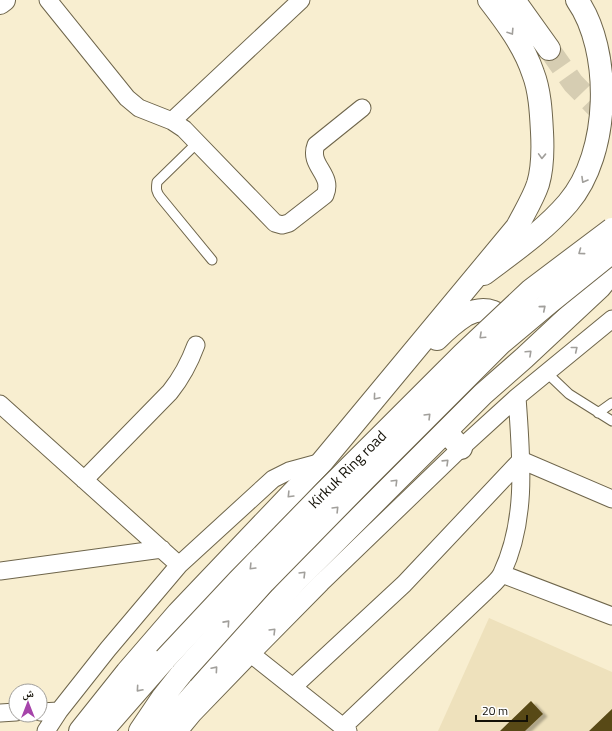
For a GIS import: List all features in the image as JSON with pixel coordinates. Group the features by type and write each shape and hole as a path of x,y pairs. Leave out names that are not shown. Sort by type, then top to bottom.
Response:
{"main road":[{"path":"0,3 4,0"},
{"path":"80,731 127,672 178,613 322,462 516,227 529,204 538,183 543,161 542,123 537,88 533,72 523,51 489,0"},
{"path":"514,0 549,49"},
{"path":"466,289 552,220 568,203 594,162 602,139 607,115 609,72 601,35 592,18 577,0"},
{"name":"Kirkuk Ring road","path":"102,731 165,659 238,581 463,354 531,290 612,229"},
{"name":"Kirkuk Ring road","path":"140,731 163,697 182,673 264,582 365,479 501,344 612,252"},
{"path":"162,731 229,654 295,582 483,394 600,287 612,272"},
{"path":"390,380 468,314 479,311 495,312 502,316 510,329 511,344 504,363 483,394"},
{"path":"446,432 461,448"}],"street":[{"path":"48,0 127,98 139,108 172,121 184,129 275,223 282,225 289,223 325,195 328,189 328,182 314,158 313,151 316,145 362,108"},
{"path":"172,121 301,0"},
{"path":"179,731 192,714 321,583 461,448 517,397 612,319"},
{"path":"84,480 170,392 183,374 196,345"},
{"path":"251,654 346,729 502,574 519,517 521,460 517,397"},
{"path":"3,410 179,565"},
{"path":"521,460 612,499"},
{"path":"293,687 404,584 521,460"},
{"path":"46,731 59,711 108,649 179,565 273,480 289,471 322,462"},
{"path":"0,571 162,549"},
{"path":"502,574 612,616"},
{"path":"48,712 59,711"}],"lane":[{"path":"197,144 158,182 156,188 157,193 212,260"},
{"path":"547,372 569,394 612,421"},
{"path":"598,413 612,403"}],"shaded area":[{"path":"489,618 612,672 612,731 438,731"}],"building":[{"path":"531,701 543,714 525,731 500,731"},
{"path":"612,709 612,731 589,731"}],"tunnel":[{"path":"549,49 573,83 612,123"}]}
